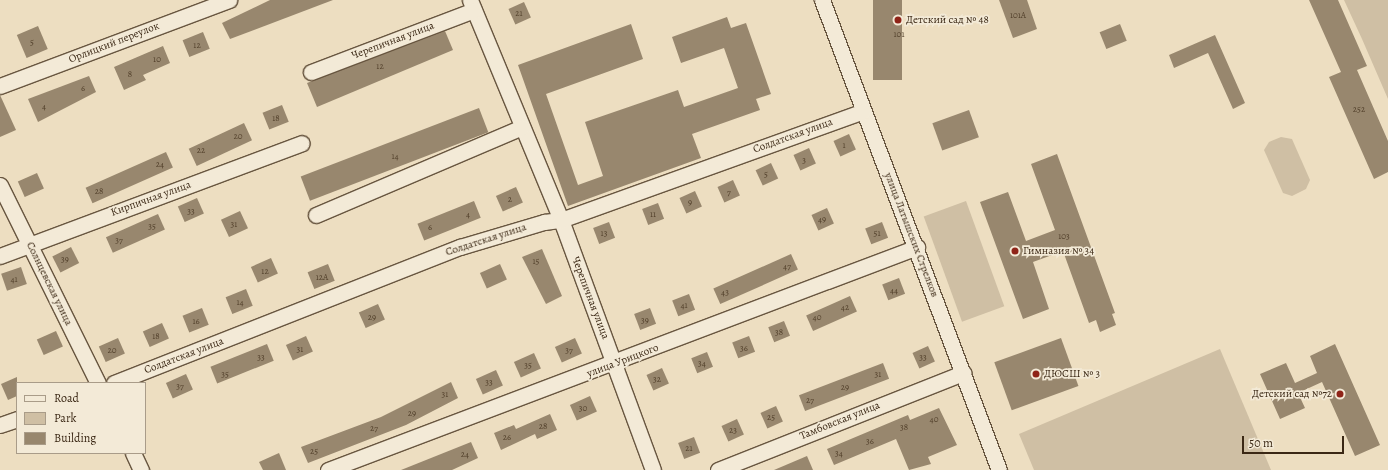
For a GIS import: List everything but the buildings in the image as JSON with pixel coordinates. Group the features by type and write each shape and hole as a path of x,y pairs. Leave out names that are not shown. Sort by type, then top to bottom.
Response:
{"street":[{"name":"Орлицкий переулок","path":"0,86 228,0"},
{"name":"улица Латышских Стрелков","path":"822,0 863,111 917,247 998,470"},
{"name":"Черепичная улица","path":"311,72 474,3 522,127 561,220 653,470"},
{"name":"Солдатская улица","path":"117,382 460,248 544,222 561,220 863,111"},
{"path":"316,216 522,127"},
{"name":"Кирпичная улица","path":"0,256 302,142"},
{"name":"Солнцевская улица","path":"0,184 98,382"},
{"name":"улица Урицкого","path":"328,470 615,364 917,247"},
{"name":"Тамбовская улица","path":"718,470 963,373"},
{"path":"0,426 16,419"},
{"path":"133,454 141,470"}],"green space":[{"path":"1344,0 1388,0 1388,99 1362,39"},
{"path":"1281,137 1292,139 1310,180 1306,189 1292,196 1283,193 1264,150 1269,142"},
{"path":"966,201 1004,306 962,322 924,216"},
{"path":"1220,349 1271,470 1034,470 1019,434"}],"place":[{"name":"Детский сад № 48","path":"898,20"},
{"name":"Гимназия № 34","path":"1015,251"},
{"name":"ДЮСШ № 3","path":"1036,374"},
{"name":"Детский сад №72","path":"1340,394"}]}
